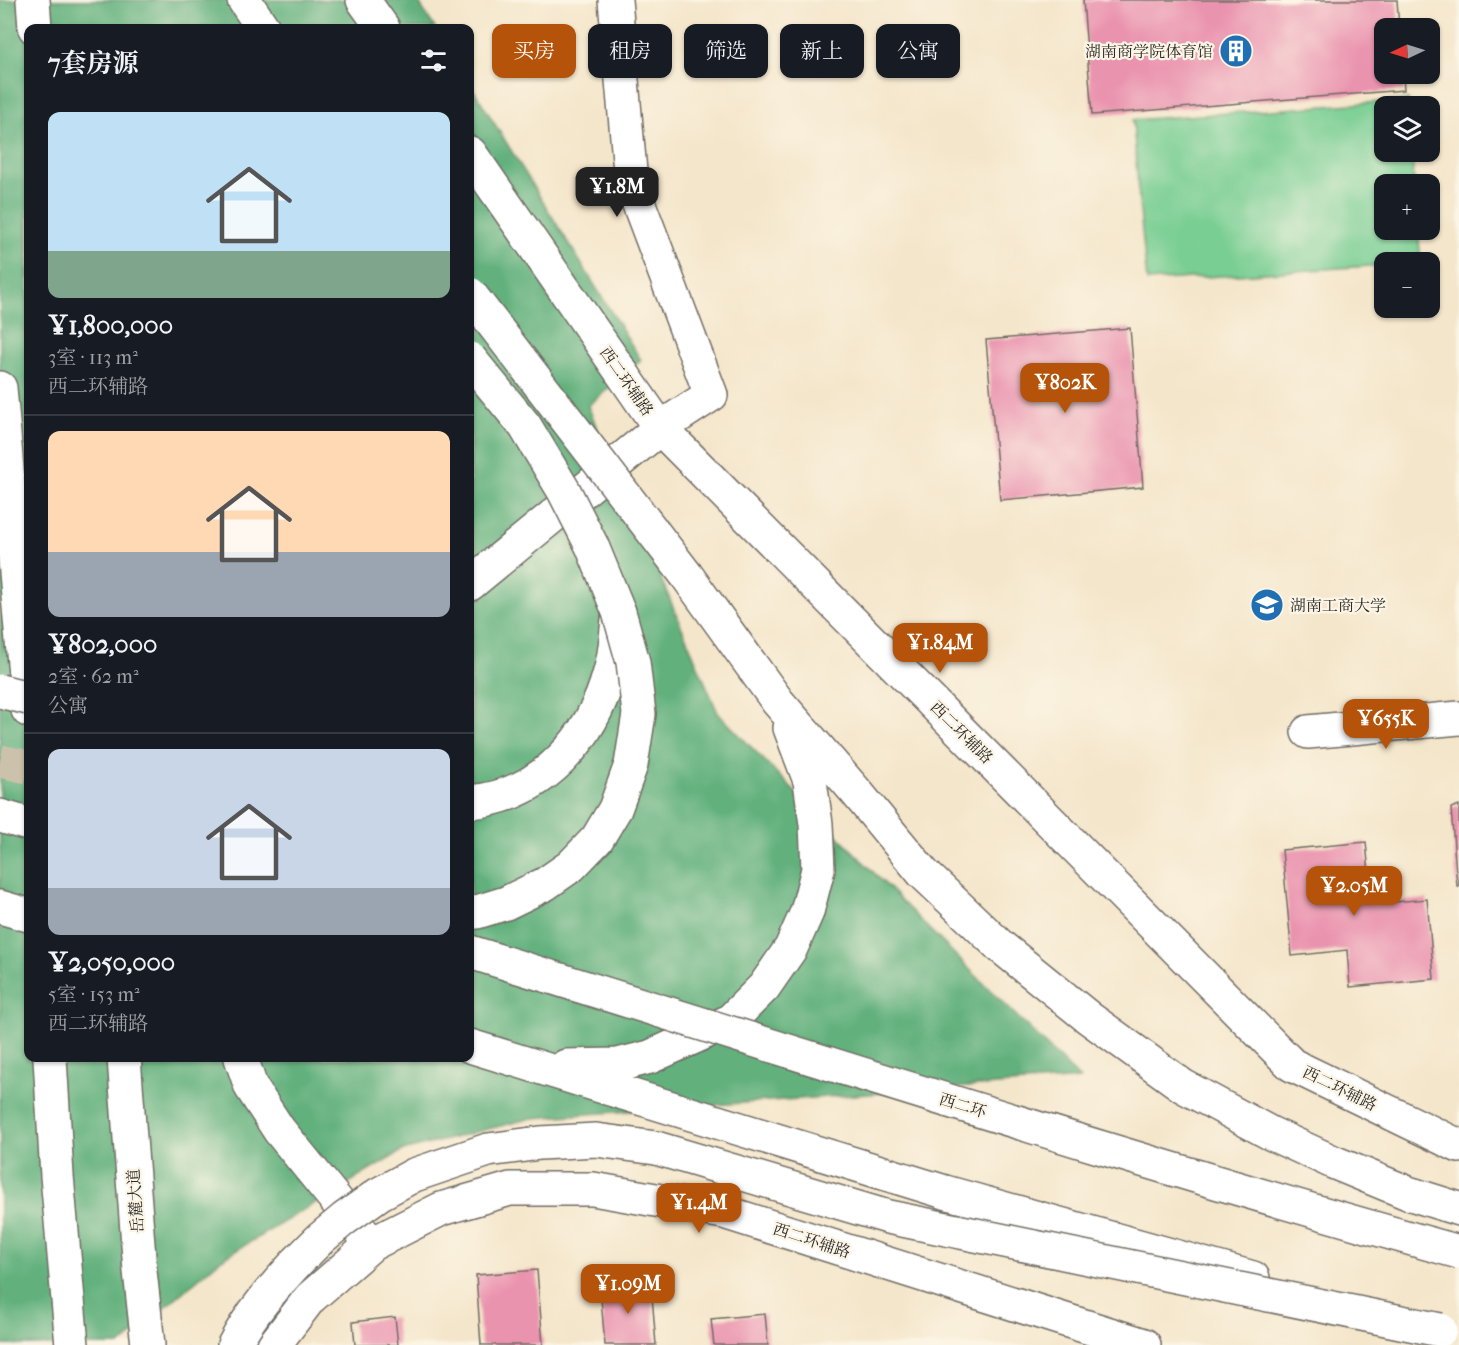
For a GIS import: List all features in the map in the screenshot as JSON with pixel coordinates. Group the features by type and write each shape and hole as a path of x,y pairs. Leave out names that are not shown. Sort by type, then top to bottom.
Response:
{"main road":[{"path":"33,0 35,24"},
{"path":"244,0 260,24"},
{"path":"363,0 380,24"},
{"path":"474,581 660,428 711,395 632,183 615,0"},
{"name":"西二环辅路","path":"474,159 660,428 1292,1065 1459,1146"},
{"path":"474,299 687,576 778,702 923,873 1000,946 1089,1018 1183,1086 1270,1133 1323,1157 1407,1193 1459,1209"},
{"path":"474,364 525,426 564,491 592,546 619,612 633,662 639,714 631,765 615,809 597,838 571,866 545,884 506,903 474,912"},
{"path":"0,388 24,664"},
{"path":"474,801 498,797 521,788 544,775 579,740 597,709 611,671 619,612"},
{"path":"0,690 24,697"},
{"path":"516,1060 570,1066 618,1065 650,1057 730,1020 764,987 790,948 807,912 818,869 816,824 810,781 795,739 778,702"},
{"path":"1308,732 1459,718"},
{"path":"0,816 24,823"},
{"path":"0,907 24,914"},
{"name":"西二环","path":"474,953 1067,1137 1322,1214 1459,1252"},
{"path":"474,1047 945,1192 1450,1333"},
{"path":"50,1062 57,1176 72,1345"},
{"name":"岳麓大道","path":"124,1062 148,1345"},
{"path":"243,1062 251,1087 279,1130 372,1244"},
{"path":"234,1345 268,1294 297,1262 344,1219 379,1194 414,1175 488,1150 540,1143 596,1140 656,1148 888,1217 1450,1333"},
{"name":"西二环辅路","path":"274,1345 310,1298 372,1244 441,1209 510,1189 593,1189 724,1212 1144,1345"},
{"path":"1388,1232 1459,1238"}],"green space":[{"path":"0,0 417,0 432,24 24,24 24,1062 474,1062 474,90 641,360 588,406 718,713 925,925 1080,1079 532,1118 402,1151 220,1260 121,1345 0,1345"},
{"path":"1374,102 1374,162 1413,162 1413,174 1374,174 1374,240 1419,240 1420,252 1374,252 1374,266 1147,281 1133,120"}],"building":[{"name":"湖南商学院体育馆","path":"1083,0 1397,0 1398,18 1374,18 1374,84 1404,84 1404,90 1092,115"},
{"path":"1130,328 1143,487 1000,500 986,340"},
{"path":"1459,805 1459,886 1457,886 1451,808"},
{"path":"1366,842 1372,904 1427,899 1434,979 1350,987 1347,950 1292,956 1282,850"},
{"path":"537,1270 543,1345 481,1345 476,1275"},
{"path":"651,1283 656,1345 605,1345 600,1287"},
{"path":"765,1314 768,1345 714,1345 711,1319"},
{"path":"395,1317 398,1345 355,1345 353,1322"}],"tunnel":[{"path":"0,761 24,766"}],"place":[{"name":"湖南商学院体育馆","path":"1236,51"},
{"name":"湖南工商大学","path":"1267,605"}]}
